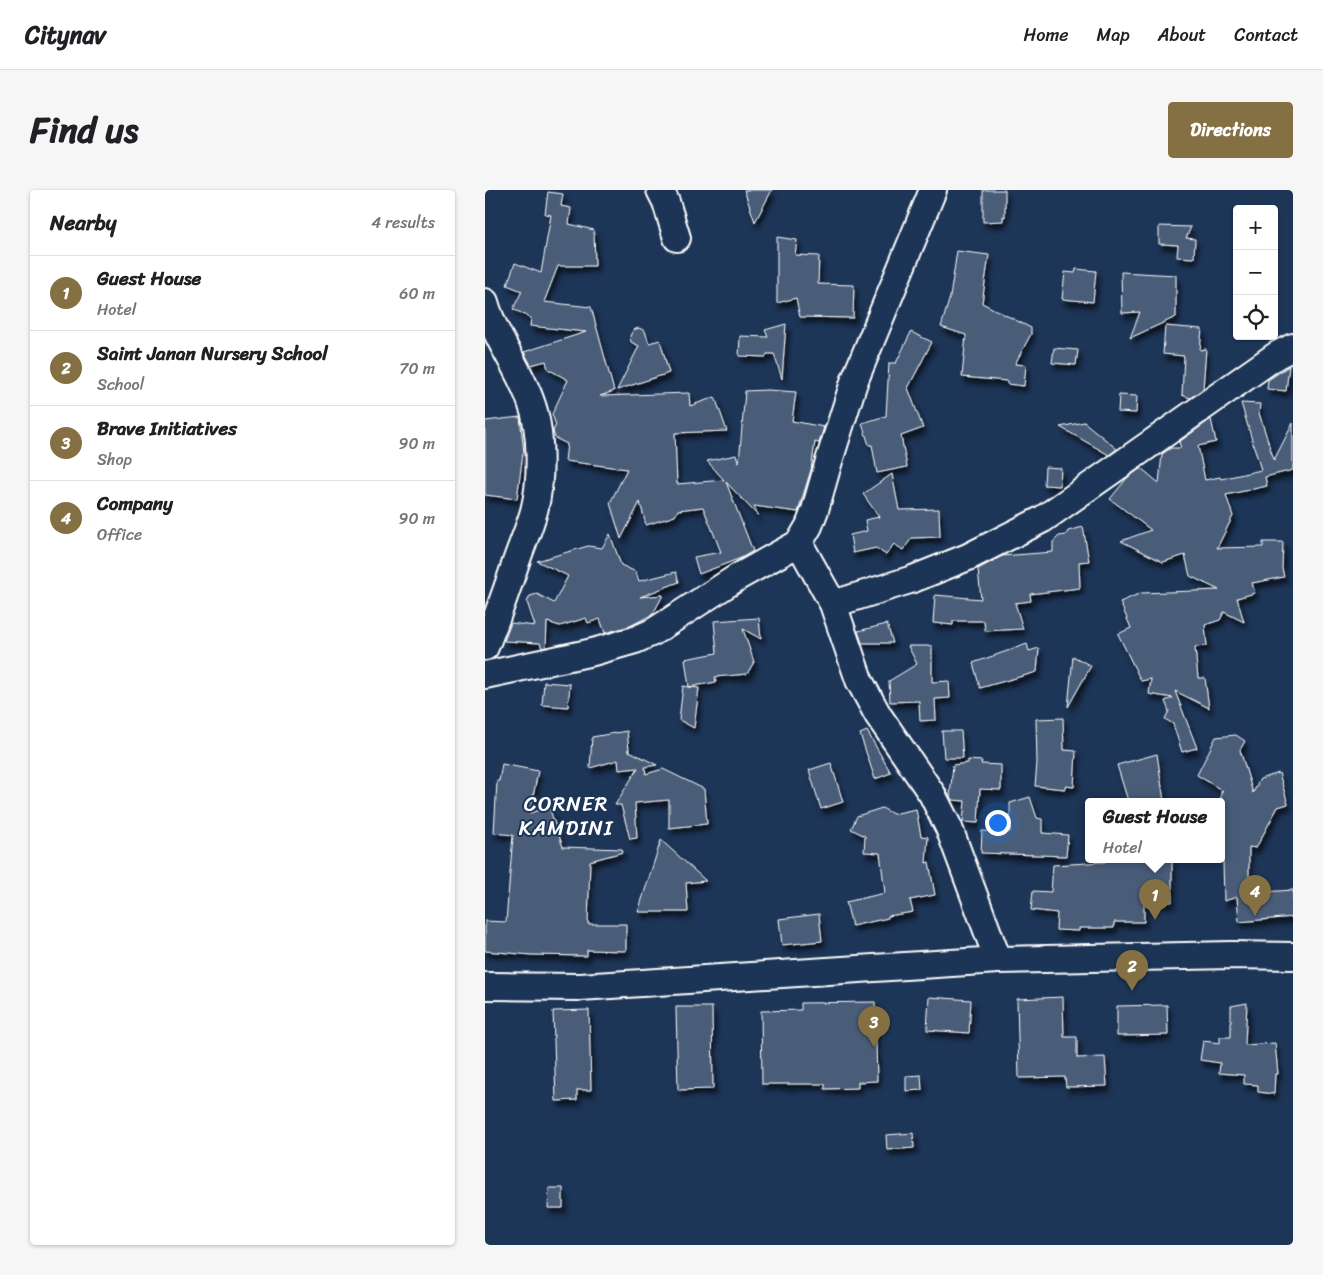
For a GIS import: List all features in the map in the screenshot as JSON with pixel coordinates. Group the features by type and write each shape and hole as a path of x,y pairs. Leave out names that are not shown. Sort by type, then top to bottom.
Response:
{"street":[{"path":"660,190 666,202 677,238"},
{"path":"485,676 593,652 635,640 653,632 738,577 799,542 809,526 815,510 854,382 933,190"},
{"path":"485,302 493,328 508,353 531,402 538,428 539,467 534,510 485,647"},
{"path":"833,604 913,579 967,557 1043,519 1277,354 1293,347"},
{"path":"799,542 833,604 859,680 878,715 931,794 949,828 998,960"},
{"path":"485,986 580,987 998,960 1231,955 1293,956"}],"building":[{"path":"744,190 772,190 755,222"},
{"path":"983,190 1005,190 1005,217 1003,216 1003,221 983,222"},
{"path":"548,192 563,194 561,206 571,208 569,224 594,230 595,266 558,266 544,302 591,307 614,391 600,396 689,393 690,406 715,397 727,431 675,433 677,484 724,480 707,461 736,455 739,463 745,391 796,392 792,421 824,427 819,443 815,442 811,470 798,512 754,506 758,516 726,482 753,551 741,558 699,574 694,557 721,552 703,507 678,510 675,516 646,525 640,502 621,539 610,503 627,469 565,461 567,444 555,438 553,431 556,425 552,414 568,380 548,369 546,361 531,365 524,352 586,332 530,326 531,318 513,309 522,291 507,285 515,263 541,273 551,215 545,214"},
{"path":"1159,226 1191,227 1186,238 1195,239 1194,258 1177,257 1178,245 1159,244"},
{"path":"777,237 797,240 795,255 819,256 818,284 854,285 853,318 800,317 796,298 777,303"},
{"path":"957,251 989,255 982,303 1031,328 1031,334 1015,364 1026,365 1024,386 1007,384 1007,381 962,377 966,335 941,327 950,297"},
{"path":"1076,269 1096,271 1093,302 1062,299 1065,272 1075,273"},
{"path":"1121,272 1176,275 1176,317 1130,338 1140,312 1122,313"},
{"path":"786,324 782,379 774,354 767,354 766,357 739,356 740,336 768,337 765,330"},
{"path":"1165,326 1202,329 1200,350 1206,349 1203,389 1190,398 1182,395 1184,356 1163,354"},
{"path":"639,328 645,331 649,343 660,340 669,373 617,390 639,346 631,342 630,336 633,330"},
{"path":"911,332 932,342 908,388 923,428 901,436 907,467 877,473 872,445 869,445 862,423 886,416 889,363 896,363"},
{"path":"1054,348 1078,350 1076,365 1052,363"},
{"path":"1289,366 1286,391 1267,389 1268,380"},
{"path":"1119,395 1137,396 1136,413 1118,412"},
{"path":"1241,403 1260,404 1259,413 1274,460 1293,423 1293,470 1265,477 1267,486 1226,495 1233,516 1217,548 1263,547 1263,542 1283,542 1282,568 1284,577 1252,583 1255,593 1237,598 1244,622 1224,612 1220,620 1205,625 1207,646 1195,647 1198,678 1205,678 1209,708 1175,691 1197,748 1182,752 1173,724 1165,719 1169,711 1165,701 1173,698 1149,694 1151,679 1141,681 1118,634 1131,628 1120,602 1141,593 1219,590 1190,576 1185,555 1163,562 1121,541 1151,530 1110,499 1127,478 1141,468 1159,483 1162,454 1171,448 1181,448 1179,442 1211,419 1216,442 1198,446 1205,480 1220,477 1221,479 1261,470"},
{"path":"520,417 524,453 517,499 485,495 485,421"},
{"path":"1084,422 1117,449 1109,455 1060,427"},
{"path":"1045,467 1061,468 1060,486 1044,485"},
{"path":"892,474 899,510 939,509 940,537 912,538 903,550 894,544 886,555 876,548 853,553 850,535 867,531 865,520 879,517 863,494"},
{"path":"1083,527 1089,561 1079,562 1080,588 1030,594 1031,601 1015,603 1023,629 985,631 984,621 953,621 953,625 933,623 935,595 981,599 978,569 1002,556 1053,552 1053,542 1059,536 1066,535 1068,531"},
{"path":"610,534 621,565 636,572 639,581 676,572 679,582 640,597 663,595 653,614 630,626 605,633 600,619 588,623 586,618 560,626 547,622 546,647 542,648 540,643 504,641 511,623 535,626 527,602 530,596 537,594 554,603 568,576 537,561 588,546 602,548"},
{"path":"759,618 761,639 743,629 754,662 747,674 715,677 716,682 689,687 685,659 717,653 714,621"},
{"path":"887,624 893,643 862,643 858,631"},
{"path":"1027,644 1029,651 1039,648 1037,672 980,688 973,663"},
{"path":"908,646 932,646 932,682 949,681 950,698 935,699 936,720 920,721 919,701 890,702 889,681 917,664"},
{"path":"1073,656 1091,666 1068,707"},
{"path":"544,682 570,684 568,707 542,705"},
{"path":"683,686 699,688 694,728 679,720"},
{"path":"1063,718 1064,750 1076,751 1074,787 1065,786 1065,789 1035,786 1037,763 1036,719"},
{"path":"627,731 629,750 627,750 657,765 645,767 646,774 663,769 704,789 707,824 669,828 669,800 635,803 637,838 630,839 621,805 615,805 638,768 619,770 618,760 590,768 592,737"},
{"path":"867,731 891,773 875,779 860,734"},
{"path":"942,731 961,731 963,758 944,758"},
{"path":"1236,735 1245,741 1240,750 1253,793 1260,779 1279,773 1288,804 1278,807 1256,848 1249,847 1249,893 1293,890 1293,917 1239,922 1237,897 1224,901 1225,798 1221,798 1221,791 1223,791 1197,775 1216,737"},
{"path":"1157,754 1164,798 1127,798 1117,765"},
{"path":"968,760 982,761 981,764 1001,765 1001,790 980,789 978,823 963,822 965,801 952,800 950,796 953,765 968,763"},
{"path":"831,763 843,802 821,809 809,770"},
{"path":"502,764 538,771 530,813 549,807 563,847 622,849 623,852 590,861 588,924 626,924 626,951 587,950 587,956 532,955 485,951 485,921 506,922 513,835 494,833 497,781 499,781"},
{"path":"1030,797 1037,818 1042,819 1042,833 1068,835 1066,856 981,853 982,831 1010,832 1010,803"},
{"path":"882,808 893,814 916,809 921,836 928,837 926,863 929,862 935,895 910,900 913,912 888,916 888,918 852,926 846,902 885,893 880,853 864,852 865,836 851,829 857,816"},
{"path":"661,840 706,881 686,883 688,912 638,912"},
{"path":"1172,863 1172,902 1144,901 1144,922 1114,922 1114,928 1079,928 1079,931 1056,930 1057,913 1031,910 1033,891 1051,892 1053,865"},
{"path":"819,914 822,941 782,945 779,919"},
{"path":"929,997 971,1000 969,1033 927,1030"},
{"path":"1063,997 1064,1037 1077,1037 1077,1058 1105,1057 1107,1086 1066,1087 1065,1077 1019,1078 1017,999"},
{"path":"875,1002 877,1081 858,1082 858,1088 825,1089 825,1084 762,1084 761,1011 801,1010 801,1003"},
{"path":"1247,1003 1245,1045 1275,1043 1278,1074 1275,1074 1274,1094 1258,1092 1258,1085 1244,1084 1244,1075 1219,1073 1220,1063 1200,1060 1203,1041 1220,1043 1220,1037 1231,1037 1231,1006"},
{"path":"1167,1005 1168,1035 1117,1036 1117,1006"},
{"path":"676,1007 712,1007 713,1089 678,1090"},
{"path":"589,1010 591,1090 577,1090 577,1100 556,1101 553,1011"},
{"path":"921,1075 922,1090 906,1091 906,1076"},
{"path":"913,1133 914,1148 887,1150 886,1135"},
{"path":"549,1188 563,1188 563,1208 548,1208"}],"place":[{"name":"Company","path":"1255,916"},
{"name":"Guest House","path":"1155,920"},
{"name":"Saint Janan Nursery School","path":"1132,991"},
{"name":"Brave Initiatives","path":"874,1047"}],"district":[{"name":"CORNER KAMDINI","path":"566,816"}]}
